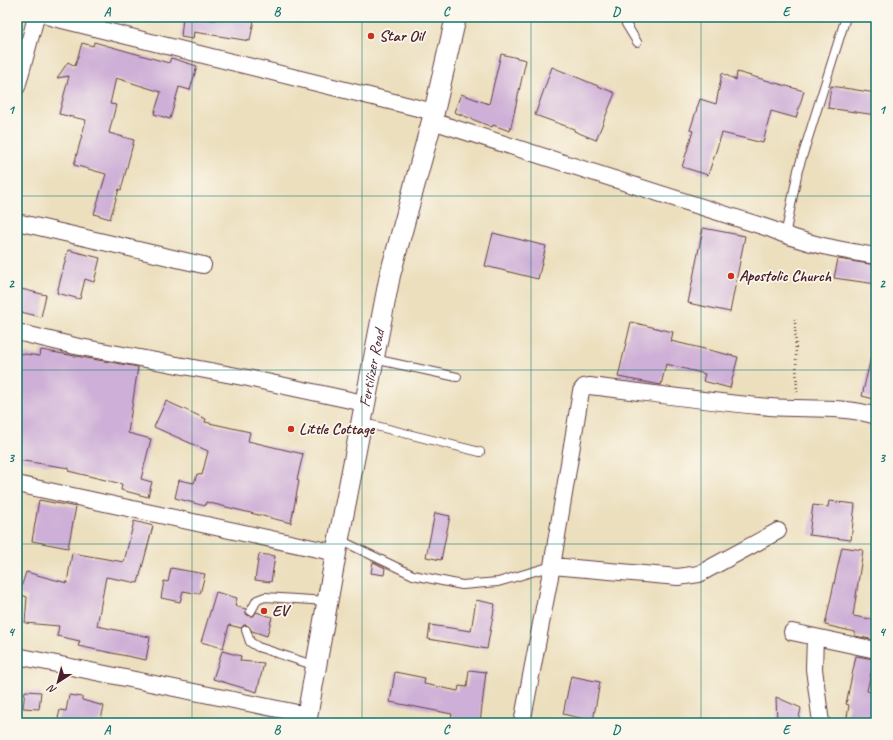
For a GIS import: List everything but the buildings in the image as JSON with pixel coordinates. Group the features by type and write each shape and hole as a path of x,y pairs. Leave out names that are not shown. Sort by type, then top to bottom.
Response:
{"street":[{"path":"17,87 36,17"},
{"path":"50,17 433,117 771,229 785,236 833,248 876,256"},
{"name":"Fertilizer Road","path":"307,719 337,546 390,275 433,117 456,17"},
{"path":"17,222 203,265"},
{"path":"17,332 74,346 248,378 362,413"},
{"path":"522,723 552,566 580,391 584,387 590,386 798,410 819,408 876,416"},
{"path":"17,484 337,546"},
{"path":"552,566 678,577 699,574 778,531"},
{"path":"792,632 876,650"},
{"path":"815,637 814,669 821,723"},
{"path":"17,656 284,717 307,719"}],"lane":[{"path":"625,17 626,24 637,42"},
{"path":"785,236 798,170 846,17"},
{"path":"373,358 457,377"},
{"path":"362,413 480,452"},
{"path":"337,546 412,575 462,585 498,582 552,566"},
{"path":"251,611 257,600 265,597 327,601"},
{"path":"246,630 250,642 258,647 316,666"}],"path":[{"path":"795,319 798,410"}],"place":[{"name":"Star Oil","path":"371,36"},
{"name":"Apostolic Church","path":"731,276"},
{"name":"Little Cottage","path":"291,429"},
{"name":"EV","path":"264,611"}]}
